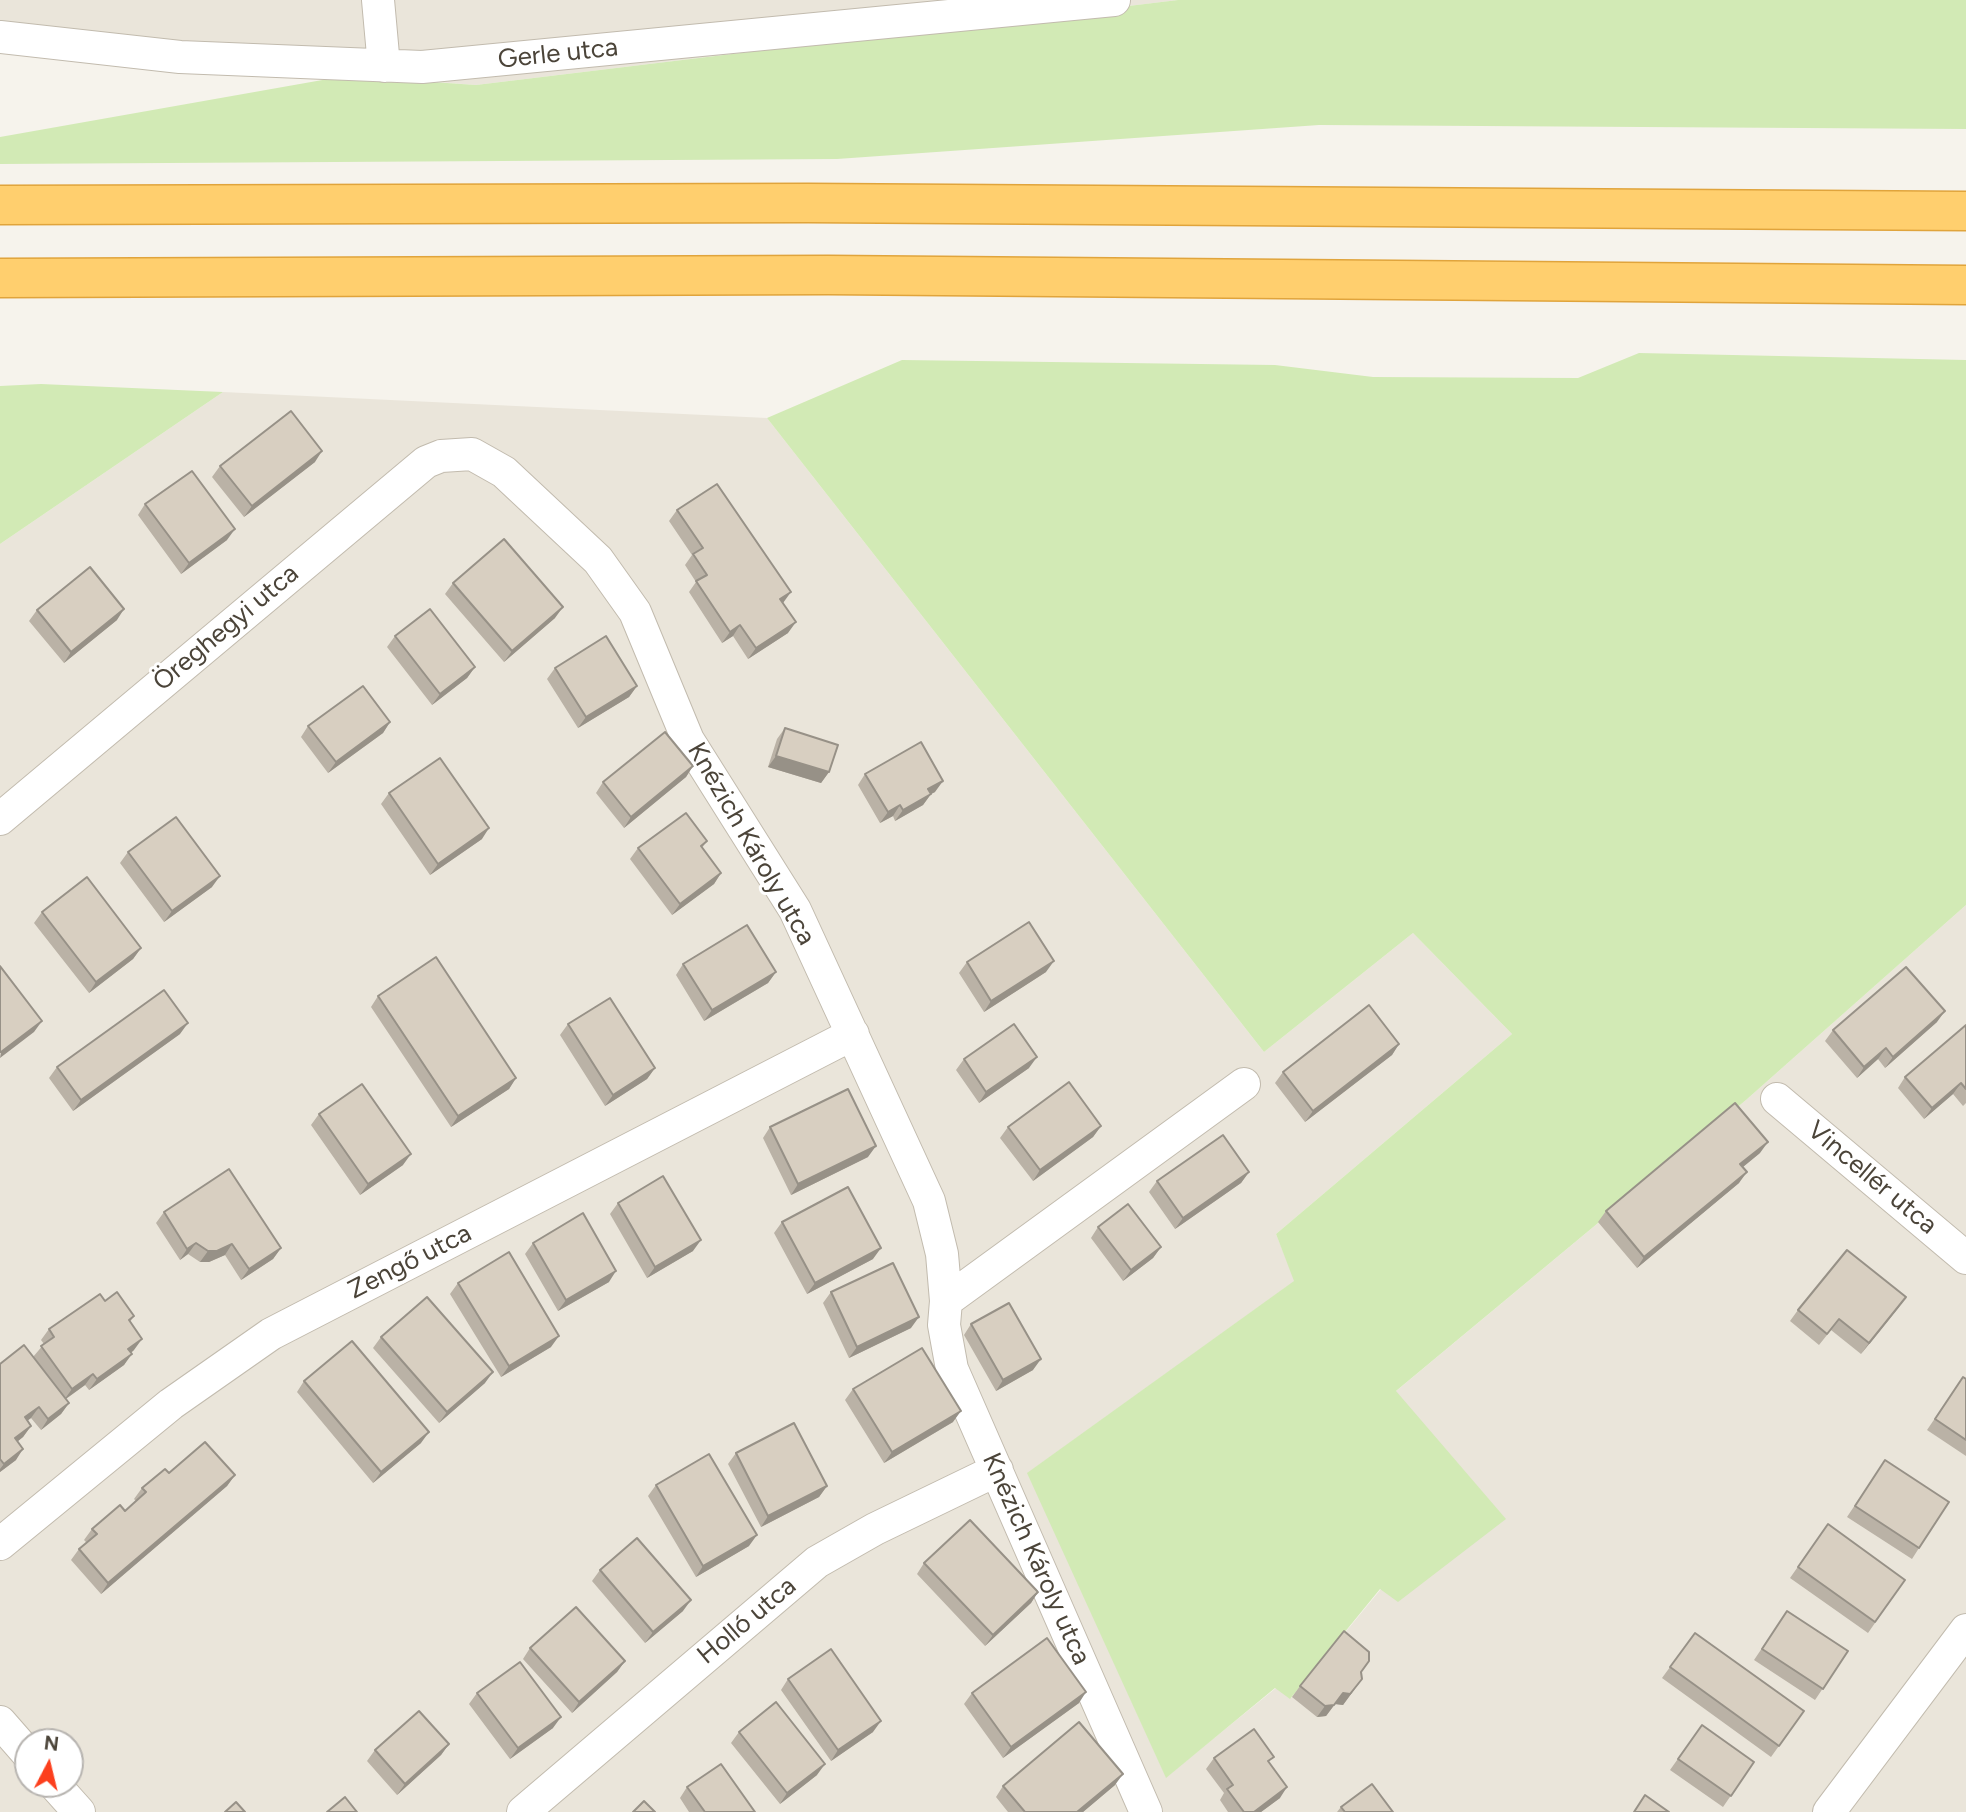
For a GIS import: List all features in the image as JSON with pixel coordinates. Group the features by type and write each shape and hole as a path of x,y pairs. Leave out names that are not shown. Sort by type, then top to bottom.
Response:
{"highway":[{"path":"0,205 822,203 1966,211"},
{"path":"0,278 842,275 1966,285"}],"street":[{"path":"378,0 384,66"},
{"name":"Gerle utca","path":"0,37 180,57 422,67 1115,0"},
{"name":"Öreghegyi utca","path":"0,818 379,499 426,462 460,452"},
{"name":"Knézich Károly utca","path":"460,452 487,460 504,472 598,560 635,612 688,740 742,830 776,877 853,1034 929,1201 942,1254 946,1301 944,1325 952,1369 1146,1812"},
{"name":"Zengő utca","path":"0,1544 171,1405 271,1334 853,1034"},
{"path":"946,1301 1244,1084"},
{"name":"Vincellér utca","path":"1777,1099 1966,1258"},
{"name":"Holló utca","path":"523,1812 817,1562 875,1529 998,1470"},
{"path":"1829,1812 1966,1630"},
{"path":"0,1723 14,1738"},
{"path":"66,1798 79,1812"}],"shaded area":[{"path":"0,0 1178,0 476,85 0,50"},
{"path":"223,392 767,418 1264,1052 1413,933 1512,1034 1276,1234 1295,1281 1028,1473 1166,1777 1276,1688 1291,1698 1381,1589 1505,1519 1395,1392 1746,1100 1966,905 1966,1812 0,1812 0,544"}],"green space":[{"path":"1178,0 1966,0 1966,129 1319,125 837,159 0,164 0,137 345,76 476,85"},
{"path":"1639,353 1966,360 1966,905 1746,1100 1396,1391 1506,1519 1398,1602 1380,1589 1290,1699 1275,1688 1166,1778 1027,1473 1294,1281 1276,1234 1512,1034 1413,933 1264,1052 767,418 902,360 1275,365 1373,377 1578,378"},
{"path":"41,384 223,392 0,544 0,386"}],"building":[{"path":"291,411 322,451 252,506 220,466"},
{"path":"192,471 235,529 189,563 145,504"},
{"path":"717,484 791,592 780,599 796,622 756,648 740,625 730,632 696,581 707,575 693,554 703,548 677,510"},
{"path":"504,539 563,607 512,651 453,583"},
{"path":"90,567 124,609 71,652 37,610"},
{"path":"430,609 475,667 440,694 395,636"},
{"path":"606,636 637,686 586,717 555,668"},
{"path":"363,686 390,722 336,762 308,726"},
{"path":"785,728 838,745 829,772 776,756"},
{"path":"665,732 693,766 631,817 603,782"},
{"path":"921,742 943,781 928,789 931,794 903,810 900,805 888,812 865,774"},
{"path":"440,758 489,828 438,864 389,793"},
{"path":"686,813 707,841 701,846 721,873 680,904 638,848"},
{"path":"176,817 220,876 172,911 128,852"},
{"path":"87,877 141,948 96,982 42,912"},
{"path":"1029,922 1054,961 991,1001 967,962"},
{"path":"747,925 776,972 712,1010 683,964"},
{"path":"436,957 516,1078 458,1116 378,996"},
{"path":"0,966 42,1021 1,1052 0,1052"},
{"path":"1906,967 1945,1011 1893,1057 1886,1048 1864,1067 1833,1030"},
{"path":"164,990 188,1023 81,1100 57,1067"},
{"path":"610,998 655,1068 613,1095 568,1024"},
{"path":"1369,1005 1399,1044 1313,1111 1283,1072"},
{"path":"1014,1024 1037,1057 986,1092 964,1059"},
{"path":"1966,1025 1966,1089 1961,1083 1932,1108 1905,1077"},
{"path":"1069,1082 1101,1126 1040,1170 1008,1127"},
{"path":"362,1084 411,1154 368,1184 319,1114"},
{"path":"848,1089 876,1146 798,1184 770,1127"},
{"path":"1735,1103 1768,1142 1740,1164 1747,1172 1644,1257 1606,1211"},
{"path":"1223,1135 1249,1172 1183,1218 1157,1181"},
{"path":"229,1169 281,1248 249,1269 232,1244 217,1251 208,1251 196,1243 187,1249 164,1212"},
{"path":"663,1176 701,1240 655,1267 618,1203"},
{"path":"848,1187 881,1248 815,1283 782,1222"},
{"path":"1128,1204 1161,1247 1131,1270 1098,1227"},
{"path":"583,1213 616,1271 566,1300 533,1243"},
{"path":"1847,1250 1906,1297 1869,1343 1839,1319 1827,1334 1798,1310"},
{"path":"509,1252 559,1336 509,1366 458,1283"},
{"path":"893,1263 919,1317 857,1347 831,1292"},
{"path":"117,1292 134,1316 129,1320 142,1339 128,1349 132,1354 97,1379 93,1374 72,1389 41,1346 54,1337 49,1329 100,1294 105,1301"},
{"path":"427,1297 493,1372 447,1412 381,1337"},
{"path":"1009,1303 1041,1359 1003,1380 971,1324"},
{"path":"352,1341 429,1432 381,1472 304,1381"},
{"path":"24,1345 69,1403 48,1419 39,1407 25,1417 31,1426 15,1438 23,1449 4,1464 0,1459 0,1364"},
{"path":"922,1348 961,1411 892,1452 853,1389"},
{"path":"1963,1377 1966,1379 1966,1440 1935,1419"},
{"path":"794,1423 827,1486 768,1516 736,1453"},
{"path":"205,1442 235,1475 108,1583 79,1549 97,1534 92,1529 120,1505 125,1511 146,1492 142,1488 165,1469 169,1473"},
{"path":"709,1454 757,1535 703,1566 656,1485"},
{"path":"1885,1460 1949,1502 1919,1548 1855,1506"},
{"path":"970,1520 1038,1592 993,1635 924,1563"},
{"path":"1828,1524 1905,1580 1875,1622 1798,1567"},
{"path":"637,1538 691,1600 653,1632 600,1570"},
{"path":"576,1607 625,1661 579,1702 530,1648"},
{"path":"1787,1611 1848,1651 1823,1689 1762,1649"},
{"path":"1344,1631 1369,1652 1369,1661 1361,1672 1362,1679 1350,1694 1343,1693 1334,1705 1325,1706 1300,1686"},
{"path":"1695,1633 1804,1711 1779,1746 1670,1667"},
{"path":"1047,1638 1086,1692 1011,1747 972,1693"},
{"path":"831,1649 881,1721 838,1750 788,1679"},
{"path":"520,1662 561,1717 518,1748 477,1693"},
{"path":"776,1702 825,1764 787,1793 739,1732"},
{"path":"419,1711 449,1744 405,1784 375,1750"},
{"path":"1079,1722 1123,1774 1077,1812 1025,1812 1003,1786"},
{"path":"1702,1725 1754,1762 1731,1796 1678,1759"},
{"path":"1254,1729 1274,1757 1268,1761 1287,1787 1254,1812 1244,1812 1227,1789 1233,1785 1214,1758"},
{"path":"721,1764 755,1812 705,1812 687,1787"},
{"path":"1372,1784 1393,1812 1345,1812 1341,1807"},
{"path":"1645,1795 1669,1812 1634,1812"},
{"path":"345,1797 357,1812 327,1812"},
{"path":"644,1801 655,1812 633,1812"},
{"path":"236,1802 245,1812 225,1812"}]}
